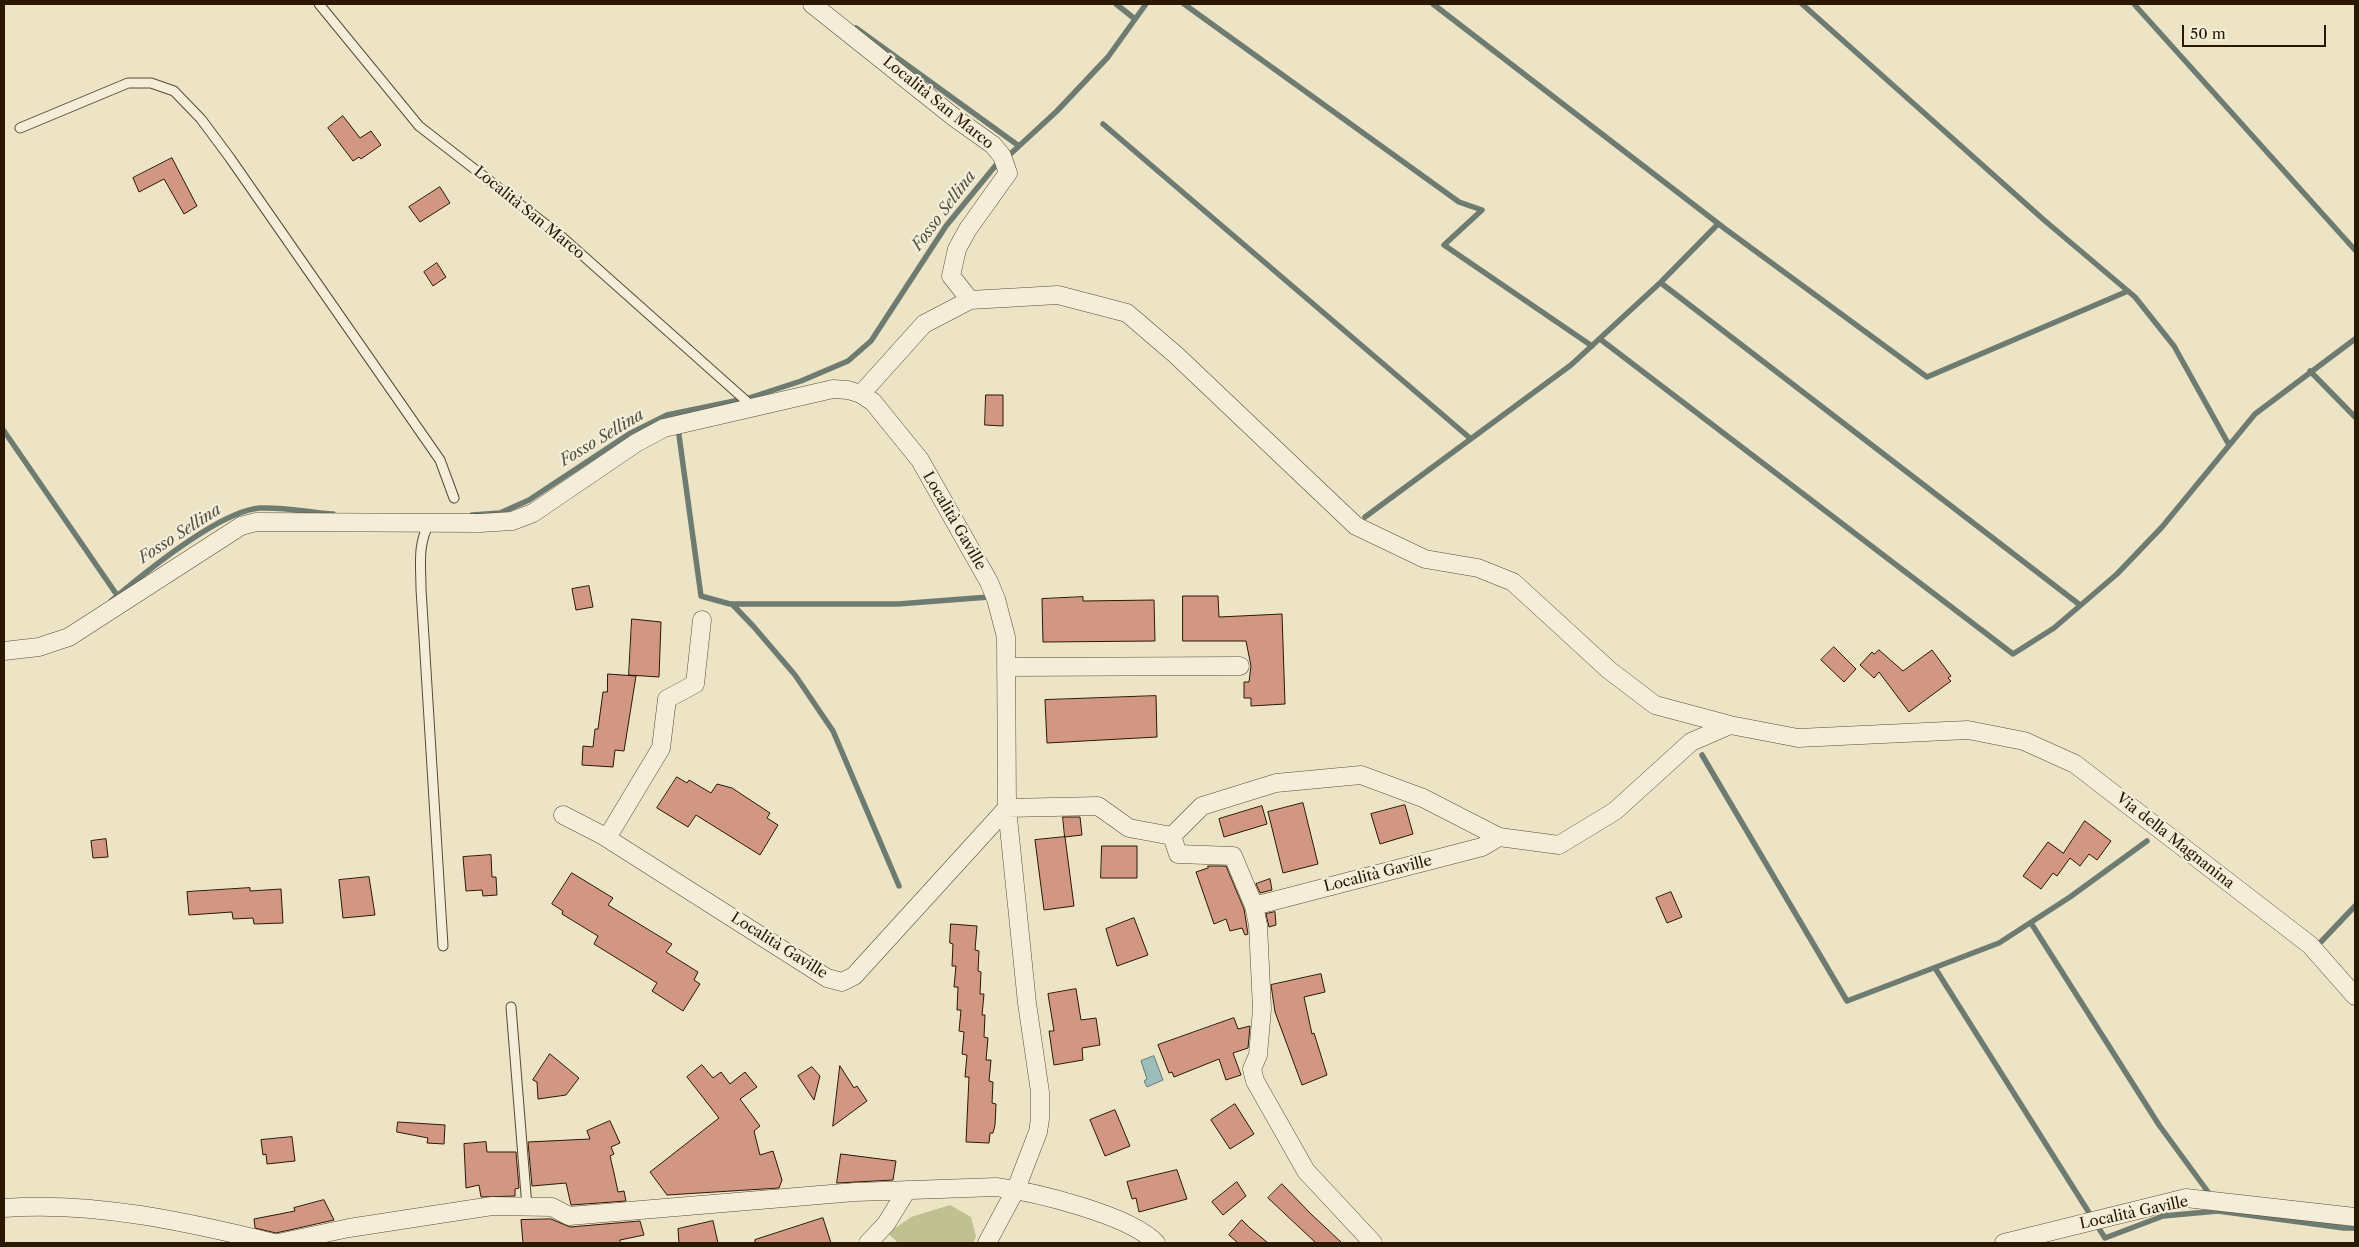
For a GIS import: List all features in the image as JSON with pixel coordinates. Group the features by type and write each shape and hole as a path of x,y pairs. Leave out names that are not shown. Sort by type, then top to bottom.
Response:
{"street":[{"name":"Località San Marco","path":"812,4 955,118 993,145 1002,156 1008,173 968,229 957,249 952,276 970,300"},
{"name":"Via della Magnanina","path":"970,300 1058,295 1127,313 1176,355 1356,526 1424,559 1478,568 1512,582 1609,670 1655,706 1730,725 1798,738 1968,730 2024,741 2076,764 2310,945 2355,996"},
{"path":"4,651 39,647 69,637 241,526 256,522 480,524 512,520 533,513 636,443 664,428 833,389 848,390 861,394 924,324 970,300"},
{"name":"Località Gaville","path":"861,394 873,402 920,460 985,574 1002,618 1006,637 1007,808 1026,1002 1040,1092 1038,1132 1016,1189 987,1243"},
{"path":"607,838 661,748 667,699 695,684 702,620"},
{"path":"1006,667 1240,666"},
{"path":"1172,836 1202,806 1276,783 1361,775 1423,798 1499,837 1559,845 1615,811 1691,742 1730,725"},
{"path":"1007,808 1098,806 1129,828 1172,836"},
{"name":"Località Gaville","path":"563,815 607,838 827,978 842,982 854,976 1007,808"},
{"path":"1172,836 1178,854 1233,856 1254,906 1258,925 1262,1009 1258,1055 1252,1069 1254,1081 1306,1171 1373,1243"},
{"name":"Località Gaville","path":"1254,906 1482,847 1499,837"},
{"path":"278,1243 349,1228 492,1206 552,1207 569,1216 855,1192 996,1187 1016,1189 1116,1217 1150,1237 1156,1243"},
{"path":"868,1243 886,1224 906,1190"},
{"name":"Località Gaville","path":"2004,1243 2186,1198 2355,1218"},
{"path":"4,1208 111,1210 274,1243"}],"lane":[{"name":"Località San Marco","path":"319,4 419,126 562,237 754,408"},
{"path":"20,128 128,83 150,83 174,91 201,119 230,158 440,460 454,498"},
{"path":"430,523 424,533 421,550 421,589 443,946"},
{"path":"511,1007 527,1207"}],"green space":[{"path":"950,1205 971,1217 976,1237 973,1243 898,1243 888,1233 911,1217"}],"water":[{"path":"1154,1056 1163,1080 1147,1087 1144,1081 1147,1079 1141,1061"}],"building":[{"path":"343,116 360,138 371,131 381,145 361,159 359,157 353,161 328,128"},
{"path":"172,158 197,206 184,214 164,179 139,192 133,178"},
{"path":"440,187 450,203 420,222 409,207"},
{"path":"437,263 446,277 433,286 424,272"},
{"path":"986,395 1003,395 1003,426 985,425"},
{"path":"589,586 593,607 576,610 572,589"},
{"path":"1183,596 1218,596 1219,617 1282,614 1285,704 1251,706 1251,698 1244,698 1244,682 1249,682 1251,666 1246,641 1183,641"},
{"path":"1083,597 1083,601 1154,600 1155,641 1043,642 1042,599"},
{"path":"632,619 661,622 659,677 629,675"},
{"path":"1834,647 1856,669 1844,682 1821,660"},
{"path":"1879,650 1903,671 1932,650 1951,676 1948,678 1951,681 1909,712 1879,672 1874,678 1860,665 1872,652 1874,654"},
{"path":"608,674 636,676 624,751 615,750 613,767 582,765 583,746 593,747 595,729 598,729 603,692 607,692"},
{"path":"1156,696 1157,737 1047,743 1045,700"},
{"path":"677,777 687,783 689,780 711,793 717,784 732,788 770,813 767,818 778,825 760,855 696,815 688,827 657,808"},
{"path":"1303,803 1318,864 1283,873 1268,812"},
{"path":"1405,805 1413,834 1380,844 1371,814"},
{"path":"1262,806 1267,824 1224,837 1219,819"},
{"path":"1063,817 1080,817 1082,835 1065,837"},
{"path":"2085,821 2111,841 2097,860 2089,854 2080,866 2070,858 2057,876 2053,873 2041,889 2023,876 2048,842 2063,853"},
{"path":"1065,837 1074,906 1044,910 1035,840"},
{"path":"106,839 108,857 93,858 91,841"},
{"path":"1102,846 1137,846 1137,878 1101,878"},
{"path":"491,855 492,877 496,877 497,895 483,896 482,890 466,891 463,857"},
{"path":"1208,866 1226,866 1244,909 1248,934 1245,935 1242,928 1230,931 1226,919 1214,924 1196,872 1208,868"},
{"path":"572,873 613,898 608,905 672,944 666,952 698,972 694,980 700,984 683,1011 652,991 657,983 594,944 598,936 562,914 563,911 552,904"},
{"path":"369,877 375,915 343,918 339,880"},
{"path":"1270,879 1272,890 1260,893 1256,884"},
{"path":"250,888 250,891 281,889 283,923 254,924 253,918 233,919 232,912 189,915 187,892"},
{"path":"1671,892 1682,917 1667,923 1656,898"},
{"path":"1275,912 1276,925 1269,927 1266,914"},
{"path":"1134,918 1148,955 1117,966 1106,929"},
{"path":"951,924 977,926 975,950 979,951 978,971 981,972 980,994 984,994 982,1015 985,1015 984,1037 988,1038 986,1060 991,1060 989,1081 993,1082 992,1103 996,1104 995,1125 993,1133 990,1133 989,1143 966,1142 969,1077 965,1077 967,1055 962,1054 964,1032 959,1031 961,1010 957,1010 958,987 954,987 956,966 952,966 953,944 950,943"},
{"path":"1321,974 1325,992 1304,997 1312,1034 1314,1033 1327,1075 1302,1085 1275,1012 1271,985"},
{"path":"1076,989 1081,1020 1096,1018 1100,1045 1082,1048 1083,1060 1054,1065 1049,1031 1054,1031 1048,994"},
{"path":"1234,1018 1238,1029 1250,1026 1248,1048 1233,1053 1241,1075 1226,1080 1219,1059 1174,1077 1172,1072 1169,1073 1158,1045"},
{"path":"550,1054 579,1078 566,1095 538,1099 537,1082 533,1080"},
{"path":"702,1065 713,1078 721,1072 730,1084 745,1072 757,1087 740,1099 760,1126 754,1131 760,1155 773,1151 782,1180 779,1188 667,1195 650,1172 719,1118 687,1077"},
{"path":"840,1066 854,1088 857,1086 867,1101 833,1126"},
{"path":"812,1067 820,1076 814,1100 798,1076"},
{"path":"1235,1104 1254,1134 1230,1149 1211,1120"},
{"path":"1115,1110 1130,1146 1105,1156 1090,1120"},
{"path":"610,1121 620,1143 611,1147 614,1154 610,1156 618,1192 624,1191 626,1201 571,1205 566,1183 532,1186 528,1142 590,1139 587,1131"},
{"path":"398,1122 445,1125 444,1144 427,1143 428,1138 397,1132"},
{"path":"292,1137 295,1161 267,1164 266,1154 263,1155 261,1140"},
{"path":"486,1142 487,1152 516,1152 519,1188 515,1189 515,1196 481,1197 479,1185 466,1188 464,1144"},
{"path":"841,1154 896,1161 893,1180 837,1183"},
{"path":"1177,1170 1187,1199 1139,1212 1136,1198 1132,1199 1127,1182"},
{"path":"1237,1182 1246,1196 1223,1215 1212,1202"},
{"path":"1282,1184 1342,1243 1316,1243 1268,1198"},
{"path":"324,1200 334,1220 276,1233 255,1228 254,1219 295,1211 294,1208"},
{"path":"823,1218 831,1243 755,1243 755,1240"},
{"path":"551,1219 570,1227 640,1221 644,1235 620,1240 620,1243 523,1243 521,1220"},
{"path":"1242,1220 1268,1243 1238,1243 1229,1235"},
{"path":"713,1221 718,1243 679,1243 678,1229"}],"waterway":[{"path":"1116,4 1135,19"},
{"name":"Fosso Sellina","path":"472,515 500,513 529,500 629,434 667,415 749,398 801,381 848,361 871,341 946,226 996,165 1057,111 1108,57 1146,4"},
{"path":"1184,4 1459,202 1482,210 1444,245 1592,346"},
{"path":"1433,4 1724,228 1927,377 2128,291"},
{"path":"1802,4 2044,220 2135,297 2174,346 2229,445"},
{"path":"2134,4 2355,250"},
{"path":"856,28 1019,146"},
{"path":"1103,124 1471,439"},
{"path":"1365,517 1571,365 1661,282 1718,224"},
{"path":"1661,283 2080,605"},
{"path":"1600,339 2013,654 2054,628 2117,574 2162,527 2255,414 2355,339"},
{"path":"2310,371 2355,417"},
{"path":"678,428 701,596 730,604 898,604 989,597"},
{"path":"4,431 117,595"},
{"name":"Fosso Sellina","path":"111,601 161,560 203,532 243,512 269,508 333,514"},
{"path":"732,604 795,675 833,731 899,886"},
{"path":"1702,755 1847,1001 1999,943 2070,897 2147,841"},
{"path":"2317,946 2355,906"},
{"path":"2031,923 2159,1125 2211,1196"},
{"path":"1935,968 2105,1238 2163,1216 2218,1211 2355,1228"}]}
